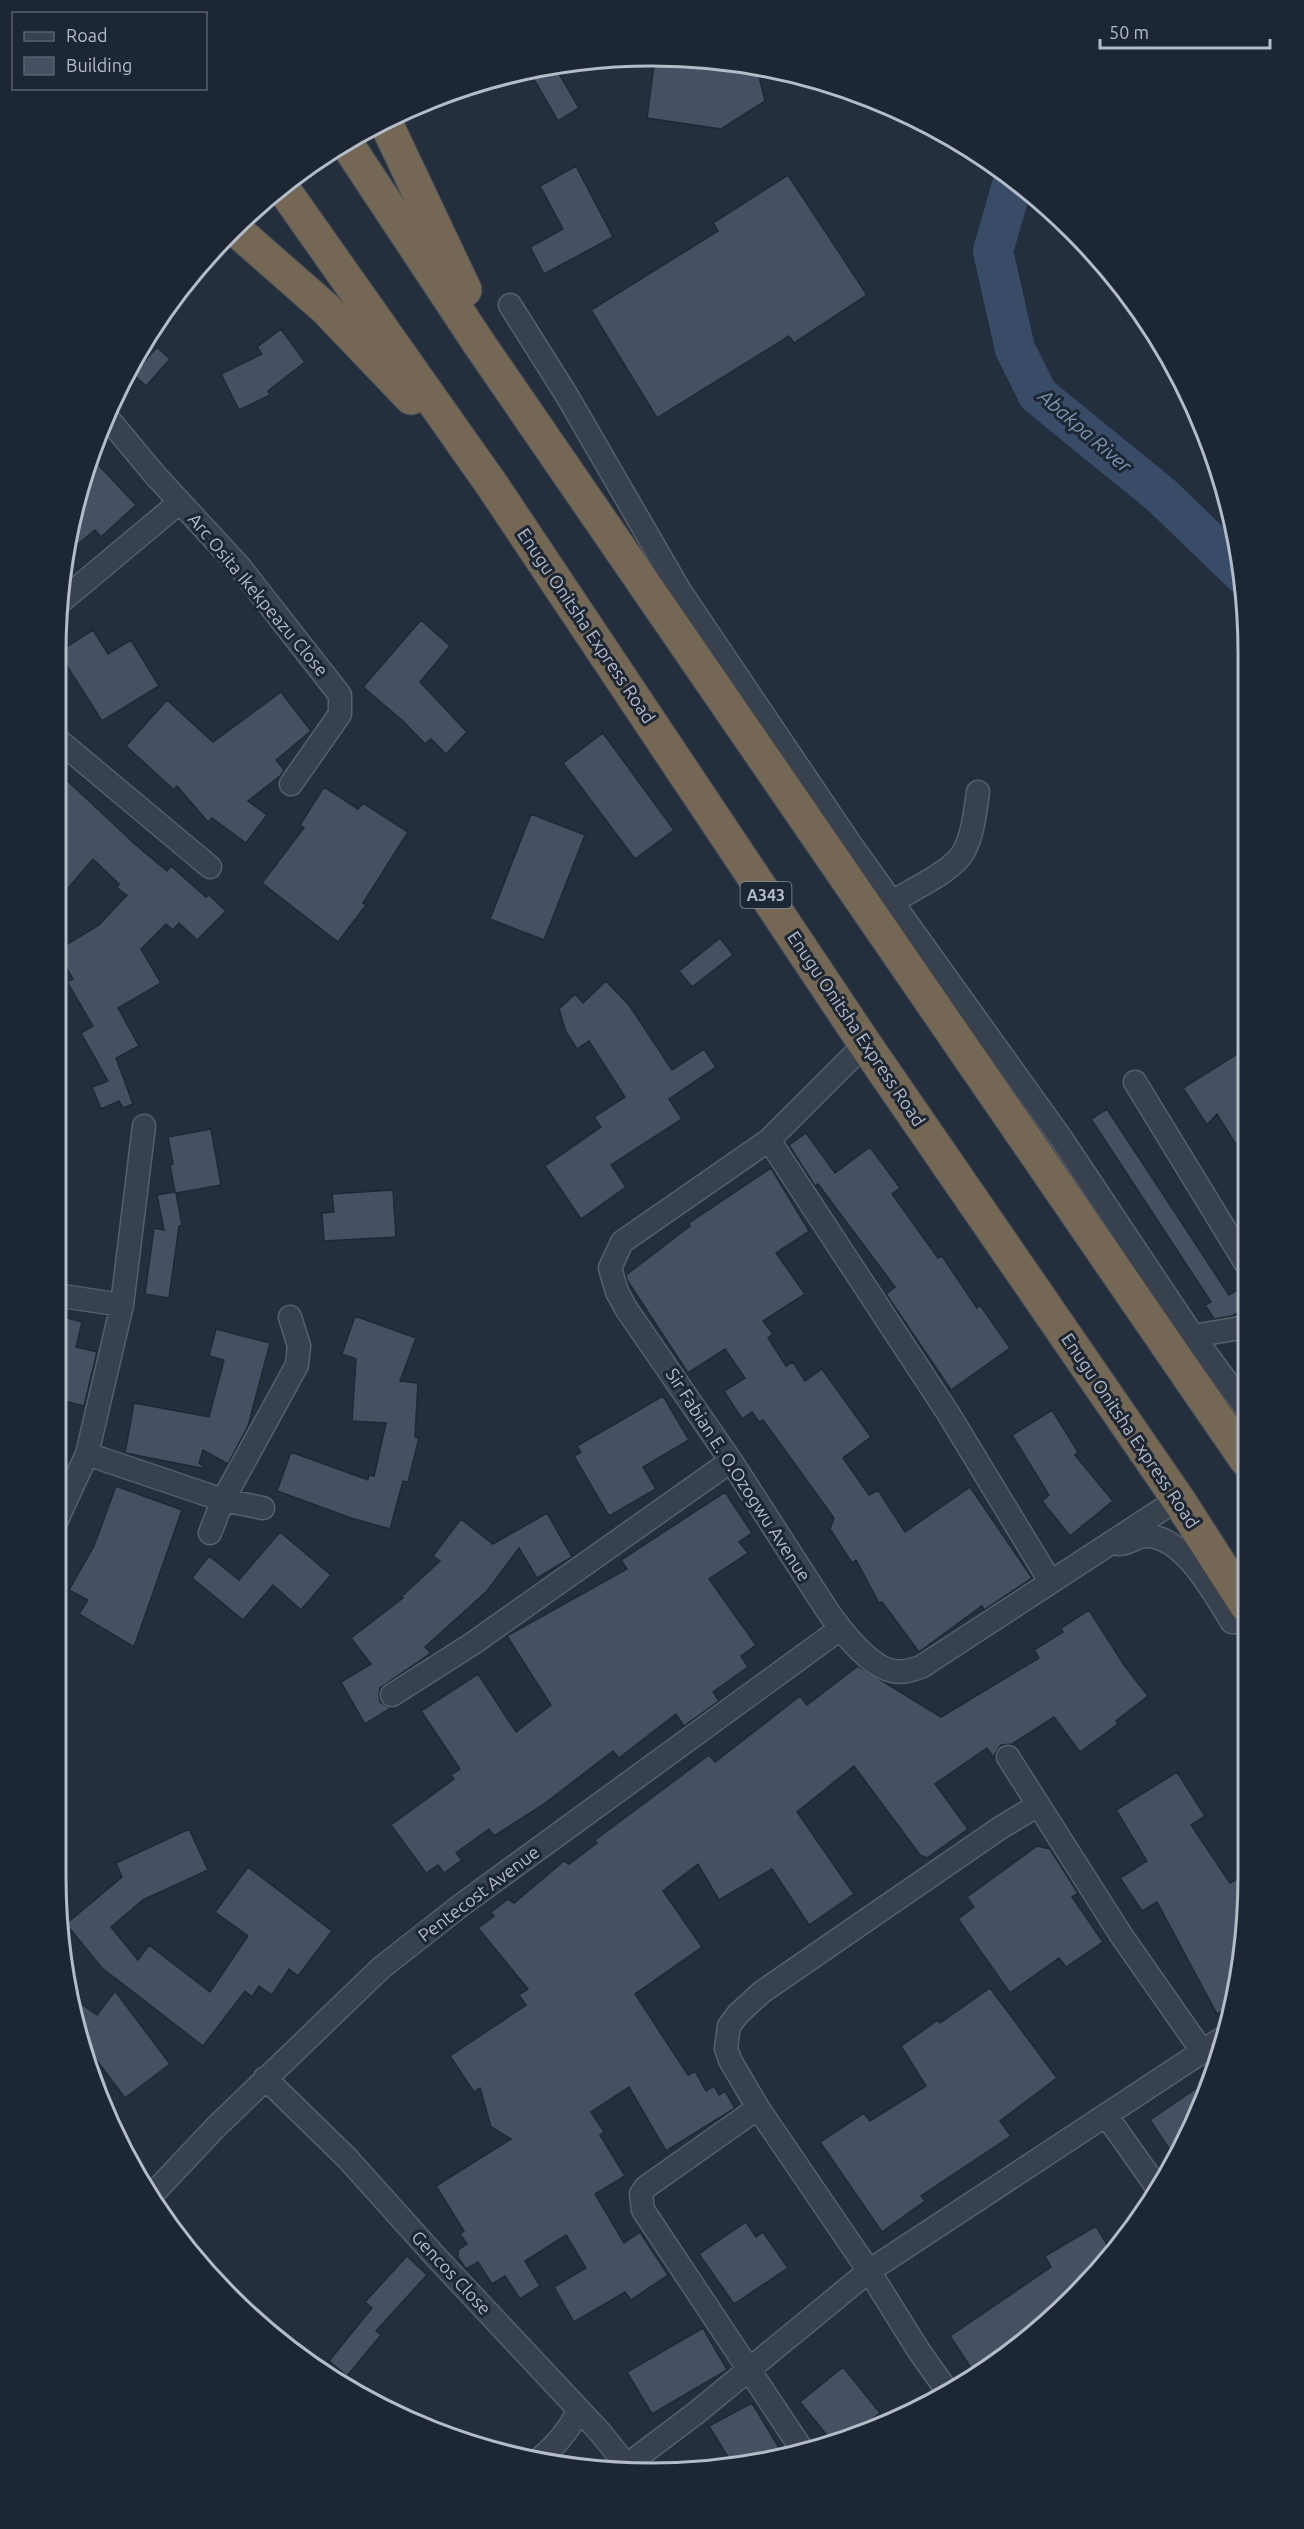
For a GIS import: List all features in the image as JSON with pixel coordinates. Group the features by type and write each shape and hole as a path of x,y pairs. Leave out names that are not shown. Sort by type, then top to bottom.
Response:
{"highway":[{"path":"389,128 469,297 483,331 480,345"},
{"path":"351,150 480,345 1238,1448"},
{"name":"Enugu Onitsha Express Road","path":"287,193 492,485 865,1044 1178,1499 1238,1593"},
{"path":"241,235 325,308 492,485"}],"street":[{"path":"510,305 566,394 680,591 892,902 1061,1138 1193,1336 1238,1397"},
{"name":"Arc Osita Ikekpeazu Close","path":"113,424 239,566 340,695 340,714 291,784"},
{"path":"69,595 180,502"},
{"path":"66,747 210,867"},
{"path":"892,902 956,862 964,852 970,836 978,792"},
{"name":"Sir Fabian E. O.Ozogwu Avenue","path":"865,1044 769,1140 640,1227 622,1242 610,1268 617,1292 627,1310 731,1461 840,1629 873,1662 891,1671 908,1671 921,1667 1178,1499"},
{"path":"1135,1082 1238,1251"},
{"path":"66,1500 87,1454 122,1305 144,1126"},
{"path":"769,1140 948,1413 1050,1581"},
{"path":"66,1297 122,1305"},
{"path":"210,1533 223,1500 297,1365 299,1346 290,1317"},
{"path":"1193,1336 1238,1328"},
{"path":"87,1454 223,1500 263,1508"},
{"path":"392,1695 472,1644 731,1461"},
{"path":"1106,1545 1127,1544 1144,1536 1160,1539 1179,1549 1200,1572 1232,1622 1238,1622"},
{"name":"Pentecost Avenue","path":"157,2190 214,2128 381,1968 460,1906 840,1629"},
{"path":"1008,1757 1120,1935 1202,2051"},
{"path":"943,2385 758,2108 726,2048 729,2026 738,2014 762,1992 1000,1828 1038,1805"},
{"path":"637,2463 869,2271 1213,2044"},
{"name":"Gencos Close","path":"265,2078 347,2158 579,2410 623,2462"},
{"path":"758,2108 646,2187 641,2200 643,2210 799,2444"},
{"path":"1106,2115 1152,2181"},
{"path":"546,2453 570,2428 579,2410"}],"building":[{"path":"654,66 690,67 759,76 765,101 721,129 647,118"},
{"path":"559,74 579,108 558,121 533,78"},
{"path":"576,166 613,237 544,274 530,247 563,229 540,186"},
{"path":"788,175 867,295 794,343 789,336 657,418 591,310 718,231 713,223"},
{"path":"281,329 305,362 268,391 270,395 239,410 221,374 262,354 257,347"},
{"path":"157,347 170,359 146,386 135,376 143,363"},
{"path":"97,464 136,505 101,537 95,530 76,546"},
{"path":"421,620 450,646 420,682 467,732 446,754 431,739 425,744 404,722 363,687"},
{"path":"93,630 108,654 131,640 159,686 102,721 66,665 66,647"},
{"path":"281,692 311,731 276,760 284,770 280,776 248,801 267,815 246,843 212,818 208,822 177,786 174,790 126,746 167,700 213,742"},
{"path":"603,733 674,830 635,859 563,763"},
{"path":"66,779 167,871 171,866 206,897 209,895 226,911 197,940 179,923 173,930 166,924 141,949 161,983 118,1008 139,1046 116,1058 133,1104 123,1108 119,1101 101,1109 92,1087 108,1081 81,1033 93,1026 67,982 73,979 66,967 66,945 99,925 127,895 117,888 119,884 93,859 66,890"},
{"path":"324,787 358,809 363,803 408,832 363,903 366,905 338,942 262,883 304,828 300,825"},
{"path":"531,814 585,835 544,940 490,919"},
{"path":"720,938 733,955 692,987 679,971"},
{"path":"606,981 629,1005 672,1070 704,1049 716,1067 669,1099 682,1119 611,1165 626,1187 581,1219 545,1166 601,1127 594,1117 625,1097 589,1041 577,1049 566,1032 559,1009 575,994 583,1003"},
{"path":"1238,1053 1238,1148 1217,1114 1207,1125 1183,1088"},
{"path":"1107,1109 1229,1295 1237,1290 1238,1312 1232,1316 1214,1319 1205,1305 1211,1302 1091,1119"},
{"path":"211,1129 221,1185 176,1193 182,1225 179,1226 169,1298 145,1294 154,1228 164,1230 157,1195 175,1192 168,1137"},
{"path":"806,1133 835,1173 870,1147 900,1188 892,1194 938,1258 942,1256 977,1308 980,1305 1010,1348 951,1390 886,1294 895,1287 818,1184 815,1186 789,1145"},
{"path":"771,1168 809,1231 776,1253 805,1294 763,1321 773,1334 768,1338 786,1366 793,1362 805,1381 822,1369 871,1437 843,1458 869,1495 878,1490 905,1532 970,1487 1032,1578 984,1610 982,1606 919,1652 882,1602 879,1603 856,1560 852,1563 830,1529 834,1518 763,1420 759,1422 752,1412 742,1419 724,1391 745,1378 725,1349 688,1373 627,1280 626,1275 690,1226 689,1223"},
{"path":"393,1190 396,1237 324,1241 322,1213 334,1212 332,1194"},
{"path":"355,1316 416,1338 400,1381 418,1383 415,1437 419,1438 408,1482 403,1481 390,1529 351,1518 277,1491 291,1452 368,1480 369,1475 374,1476 386,1423 352,1421 356,1359 342,1354"},
{"path":"66,1318 82,1322 76,1347 97,1352 84,1406 66,1402"},
{"path":"216,1329 270,1343 248,1426 228,1464 203,1450 199,1463 206,1469 125,1453 134,1403 209,1417 224,1360 209,1356"},
{"path":"663,1396 689,1440 643,1467 656,1489 609,1516 574,1456 581,1452 577,1446"},
{"path":"1052,1410 1078,1452 1075,1455 1113,1501 1070,1536 1042,1501 1049,1495 1012,1435"},
{"path":"116,1486 182,1510 134,1647 79,1614 88,1600 69,1590 94,1546"},
{"path":"725,1492 752,1533 739,1542 748,1553 709,1579 756,1645 741,1656 748,1667 713,1692 719,1701 684,1726 676,1714 619,1758 613,1751 544,1804 494,1836 489,1829 456,1853 462,1860 444,1873 438,1865 426,1873 391,1825 454,1779 451,1775 460,1769 421,1711 478,1674 516,1732 551,1705 507,1636 627,1569 621,1560"},
{"path":"547,1513 572,1557 537,1578 519,1548 487,1591 425,1647 431,1653 380,1688 380,1702 391,1708 365,1724 341,1682 371,1664 351,1638 403,1598 401,1597 440,1561 433,1556 461,1519 493,1544"},
{"path":"280,1532 331,1575 301,1610 273,1585 243,1620 192,1578 209,1556 239,1580"},
{"path":"1089,1610 1124,1665 1148,1696 1116,1721 1118,1724 1080,1752 1054,1717 1012,1744 1001,1745 993,1757 987,1748 935,1784 968,1829 927,1858 920,1855 854,1766 797,1812 854,1894 809,1925 772,1869 719,1900 698,1864 663,1891 702,1947 635,1994 688,2075 695,2071 706,2091 714,2086 719,2095 725,2091 735,2108 666,2151 629,2087 591,2112 604,2132 600,2135 625,2176 595,2194 624,2243 640,2232 668,2275 631,2300 625,2292 574,2322 554,2287 586,2268 566,2235 525,2261 540,2286 520,2299 505,2276 492,2284 478,2262 466,2269 458,2257 458,2250 467,2244 460,2234 464,2231 436,2186 511,2139 491,2127 480,2088 474,2092 450,2056 526,2005 519,1995 528,1989 478,1928 494,1916 491,1912 508,1899 514,1903 564,1861 569,1864 597,1843 595,1840 709,1755 715,1762 800,1696 807,1705 858,1666 941,1717 1039,1658 1034,1650 1063,1632 1061,1628"},
{"path":"1177,1772 1205,1816 1191,1825 1230,1883 1238,1879 1233,1953 1222,2011 1217,2014 1157,1902 1142,1911 1120,1878 1147,1861 1116,1810"},
{"path":"189,1829 208,1870 143,1900 111,1927 138,1960 149,1945 210,1992 248,1936 215,1912 248,1867 332,1931 298,1976 289,1969 272,1995 259,1986 252,1997 245,1991 203,2046 102,1968 68,1927 68,1922 122,1877 116,1863"},
{"path":"1037,1846 1050,1849 1078,1893 1072,1897 1103,1942 1066,1967 1059,1958 1010,1993 958,1919 974,1907 967,1897"},
{"path":"990,1988 1057,2078 1000,2121 1011,2136 921,2196 925,2201 882,2232 820,2142 864,2113 870,2121 926,2086 901,2046 938,2020 940,2023"},
{"path":"115,1991 170,2064 125,2098 95,2058 80,2003 97,2015"},
{"path":"1198,2087 1170,2150 1150,2120"},
{"path":"746,2222 756,2237 763,2232 788,2268 734,2304 699,2254"},
{"path":"1096,2226 1108,2245 1038,2318 971,2368 950,2336 1051,2267 1045,2256"},
{"path":"407,2256 427,2275 376,2331 381,2335 347,2376 329,2361 372,2308 365,2302"},
{"path":"703,2328 727,2370 652,2414 627,2372"},
{"path":"843,2367 880,2413 871,2420 827,2436 800,2402"},
{"path":"752,2403 780,2449 728,2458 709,2426"}],"waterway":[{"name":"Abakpa River","path":"1011,189 993,251 1015,349 1038,395 1161,495 1231,562"}]}
